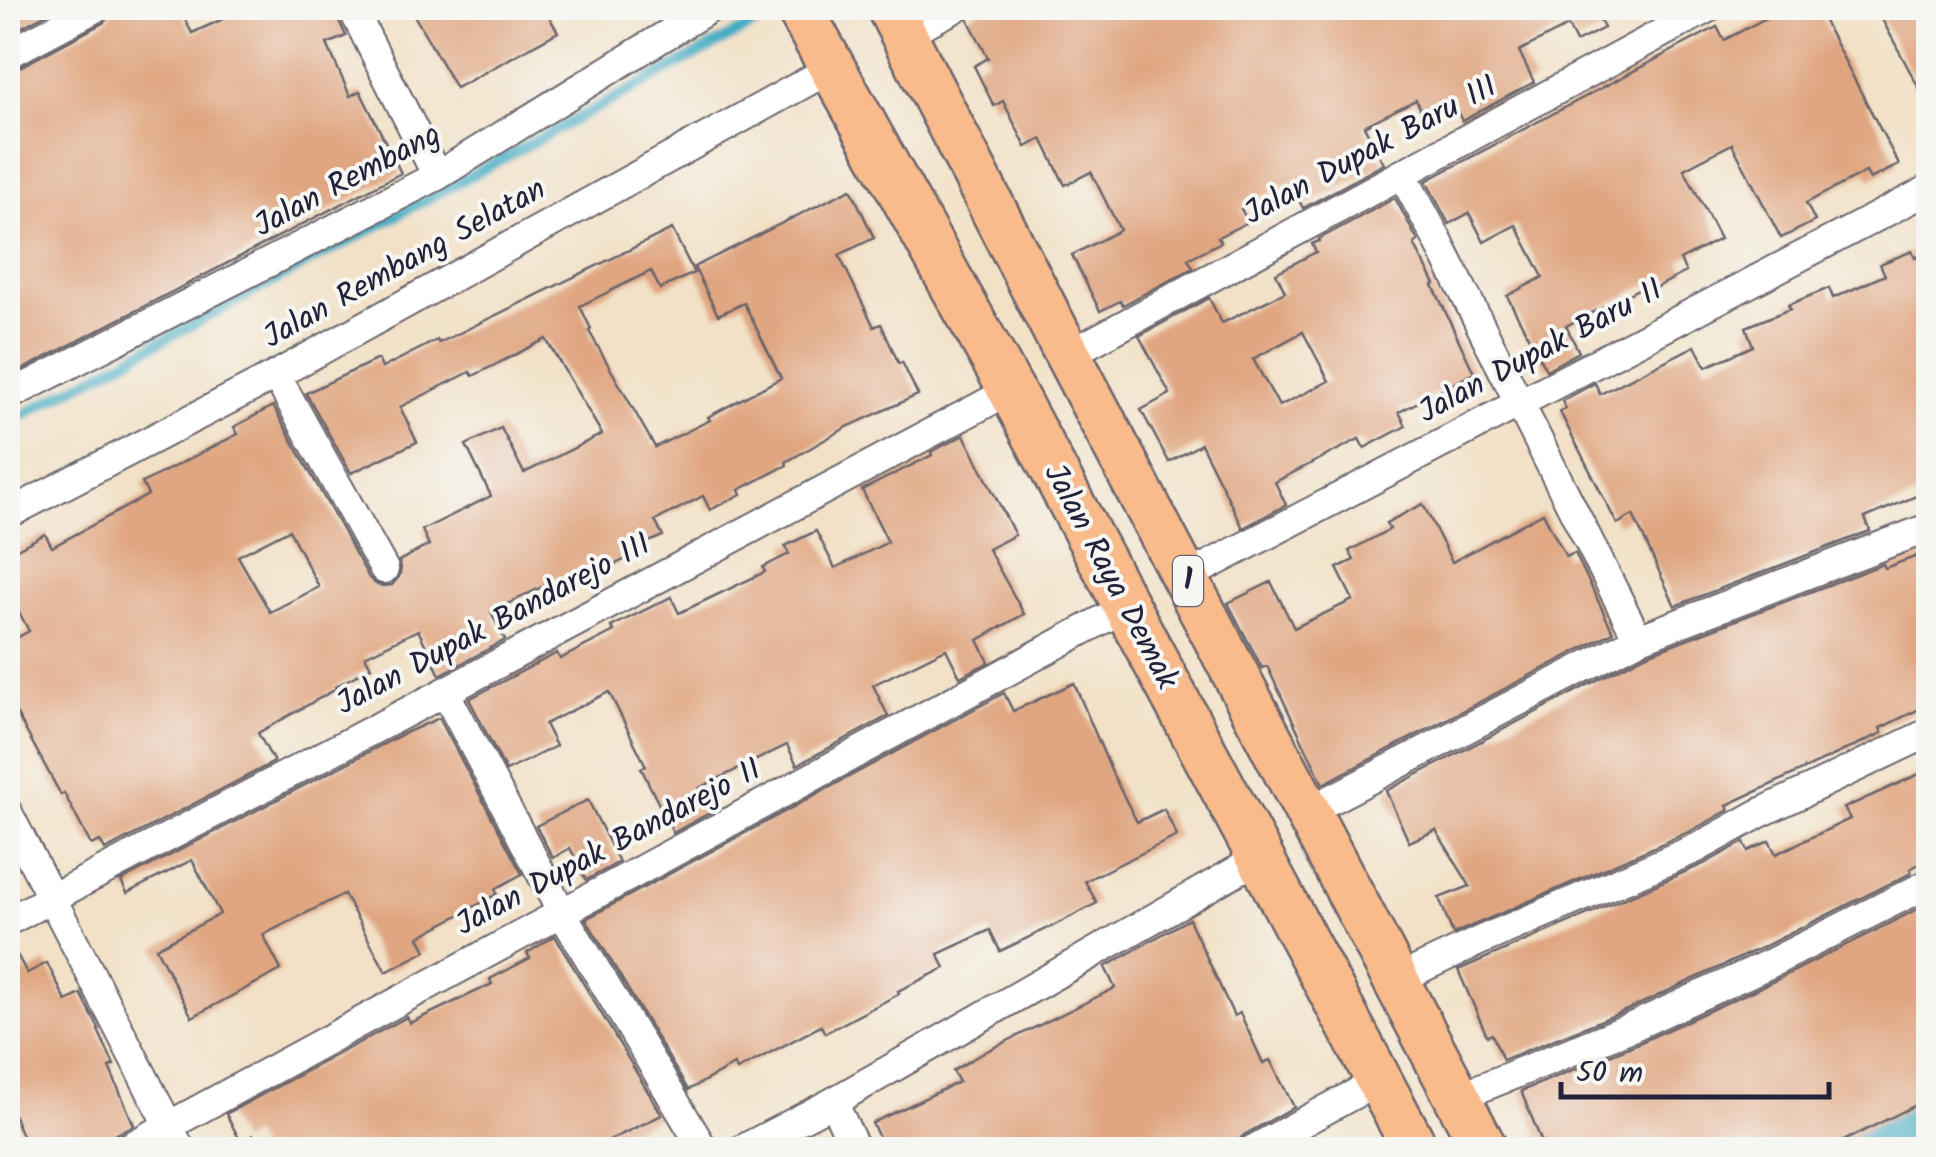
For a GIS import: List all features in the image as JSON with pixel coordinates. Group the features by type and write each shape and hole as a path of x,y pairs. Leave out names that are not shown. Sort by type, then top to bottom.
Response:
{"highway":[{"name":"Jalan Raya Demak","path":"799,8 1011,390 1416,1150"},
{"name":"Jalan Raya Demak","path":"895,18 1485,1150"}],"street":[{"path":"8,54 94,8"},
{"path":"352,8 436,176"},
{"name":"Jalan Rembang","path":"8,396 436,176 710,8"},
{"path":"895,18 954,8"},
{"name":"Jalan Dupak Baru III","path":"1068,355 1708,8"},
{"name":"Jalan Rembang Selatan","path":"8,514 276,375 827,58"},
{"path":"1402,174 1638,639"},
{"name":"Jalan Dupak Baru II","path":"1186,578 1928,190"},
{"path":"276,375 384,569"},
{"name":"Jalan Dupak Bandarejo III","path":"8,920 1011,390"},
{"path":"1308,812 1638,639 1928,528"},
{"name":"Jalan Dupak Bandarejo II","path":"124,1150 174,1138 562,913 1126,607"},
{"path":"445,692 562,913 704,1150"},
{"path":"1396,980 1697,848 1760,812 1928,733"},
{"path":"8,813 174,1138"},
{"path":"741,1150 833,1102 1259,858"},
{"path":"1458,1098 1634,1026 1928,884"},
{"path":"1252,1150 1380,1080"},
{"path":"833,1102 856,1150"}],"building":[{"path":"8,8 58,8 8,34"},
{"path":"112,8 179,8 192,33 247,8 333,8 346,36 327,44 350,96 360,91 401,173 8,377 8,71 103,23"},
{"path":"410,8 544,8 558,32 456,88"},
{"path":"984,8 1605,8 1596,12 1604,28 1576,42 1568,26 1519,51 1534,82 1462,121 1451,98 1422,112 1416,100 1364,126 1384,164 1303,208 1290,183 1241,209 1248,222 1188,259 1193,268 1123,305 1120,301 1100,311 1072,255 1120,230 1091,172 1065,185 1042,139 1026,147 1003,101 994,106 974,66 988,58 968,19"},
{"path":"1785,8 1817,8 1899,165 1870,179 1866,172 1806,203 1815,221 1781,238 1732,144 1684,169 1720,239 1680,260 1686,272 1655,288 1652,282 1566,326 1579,352 1546,370 1507,296 1543,277 1516,225 1484,242 1469,213 1449,224 1426,181 1717,27 1724,40"},
{"path":"1876,8 1917,8 1928,30 1928,105"},
{"path":"851,189 874,238 839,255 874,327 881,324 918,395 847,427 710,510 703,496 655,521 663,536 644,544 646,549 557,593 552,582 491,612 505,640 440,675 418,630 365,656 371,667 258,733 274,762 105,850 100,841 91,845 8,698 8,643 29,631 8,591 8,554 45,534 52,547 148,495 142,483 238,434 234,427 273,406 369,578 376,584 392,585 399,577 399,561 429,545 422,530 491,496 466,445 501,428 524,473 602,434 546,339 400,407 417,442 351,473 306,393 378,359 382,368 437,340 439,343 672,229 694,273 660,289 651,271 580,306 589,331 655,447 781,378 744,303 718,315 694,267","holes":["289,530 319,587 270,612 238,556"]},
{"path":"1395,198 1418,241 1414,244 1474,373 1399,412 1406,426 1364,448 1359,439 1275,482 1286,505 1243,528 1201,444 1169,462 1141,410 1170,394 1139,336 1209,298 1222,323 1285,292 1276,273 1316,252 1312,244","holes":["1303,332 1329,381 1279,406 1253,359"]},
{"path":"1912,251 1915,258 1928,252 1928,491 1865,518 1870,531 1675,606 1633,515 1617,524 1560,412 1566,409 1562,401 1595,383 1600,394 1695,346 1706,367 1753,346 1746,327 1829,288 1833,298 1885,275 1880,264"},
{"path":"964,435 1015,535 988,549 1024,614 978,640 989,662 960,677 946,649 873,685 888,716 797,765 787,745 699,788 711,812 673,833 641,768 646,766 609,692 545,724 556,746 506,771 469,699 557,653 560,659 614,631 611,627 671,597 679,613 765,572 763,567 789,554 785,546 816,531 835,568 888,542 862,490"},
{"path":"1423,504 1452,562 1543,513 1566,557 1575,553 1613,632 1323,784 1267,666 1262,668 1228,603 1271,582 1294,628 1353,600 1337,568 1354,560 1349,551 1390,529 1386,523"},
{"path":"1928,552 1928,705 1880,728 1882,733 1727,805 1729,810 1689,832 1453,934 1439,898 1470,886 1436,830 1409,842 1386,791 1645,655 1883,564 1885,568"},
{"path":"1074,683 1137,822 1164,809 1177,836 1085,881 1097,903 1055,925 1000,951 990,930 938,954 945,968 898,991 899,994 825,1033 821,1026 737,1070 734,1065 688,1090 586,919 1004,693 1013,711"},
{"path":"439,718 522,874 495,889 497,894 419,937 426,951 386,972 344,894 263,935 281,970 192,1017 156,948 220,914 192,860 127,893 121,881"},
{"path":"1928,770 1928,859 1910,869 1911,873 1627,1010 1503,1060 1492,1034 1487,1036 1458,970 1704,864 1744,842 1748,851 1769,841 1776,854 1850,819 1844,808"},
{"path":"588,800 619,862 586,880 570,848 553,858 536,826"},
{"path":"1926,905 1928,1099 1825,1150 1545,1150 1521,1091 1641,1042"},
{"path":"1189,919 1234,1016 1240,1013 1263,1063 1270,1060 1294,1107 1244,1135 1235,1150 885,1150 872,1123 959,1082 953,1071 979,1055 1115,988 1105,967"},
{"path":"555,936 662,1115 589,1150 259,1150 253,1135 241,1142 226,1114 407,1017 410,1023 492,984 490,979 530,958 527,953"},
{"path":"8,938 27,973 47,963 66,1001 81,994 99,1029 114,1065 109,1067 134,1125 115,1135 107,1150 28,1150 8,1102"}],"waterway":[{"path":"8,423 784,8"},
{"path":"1875,1150 1928,1128"}]}
